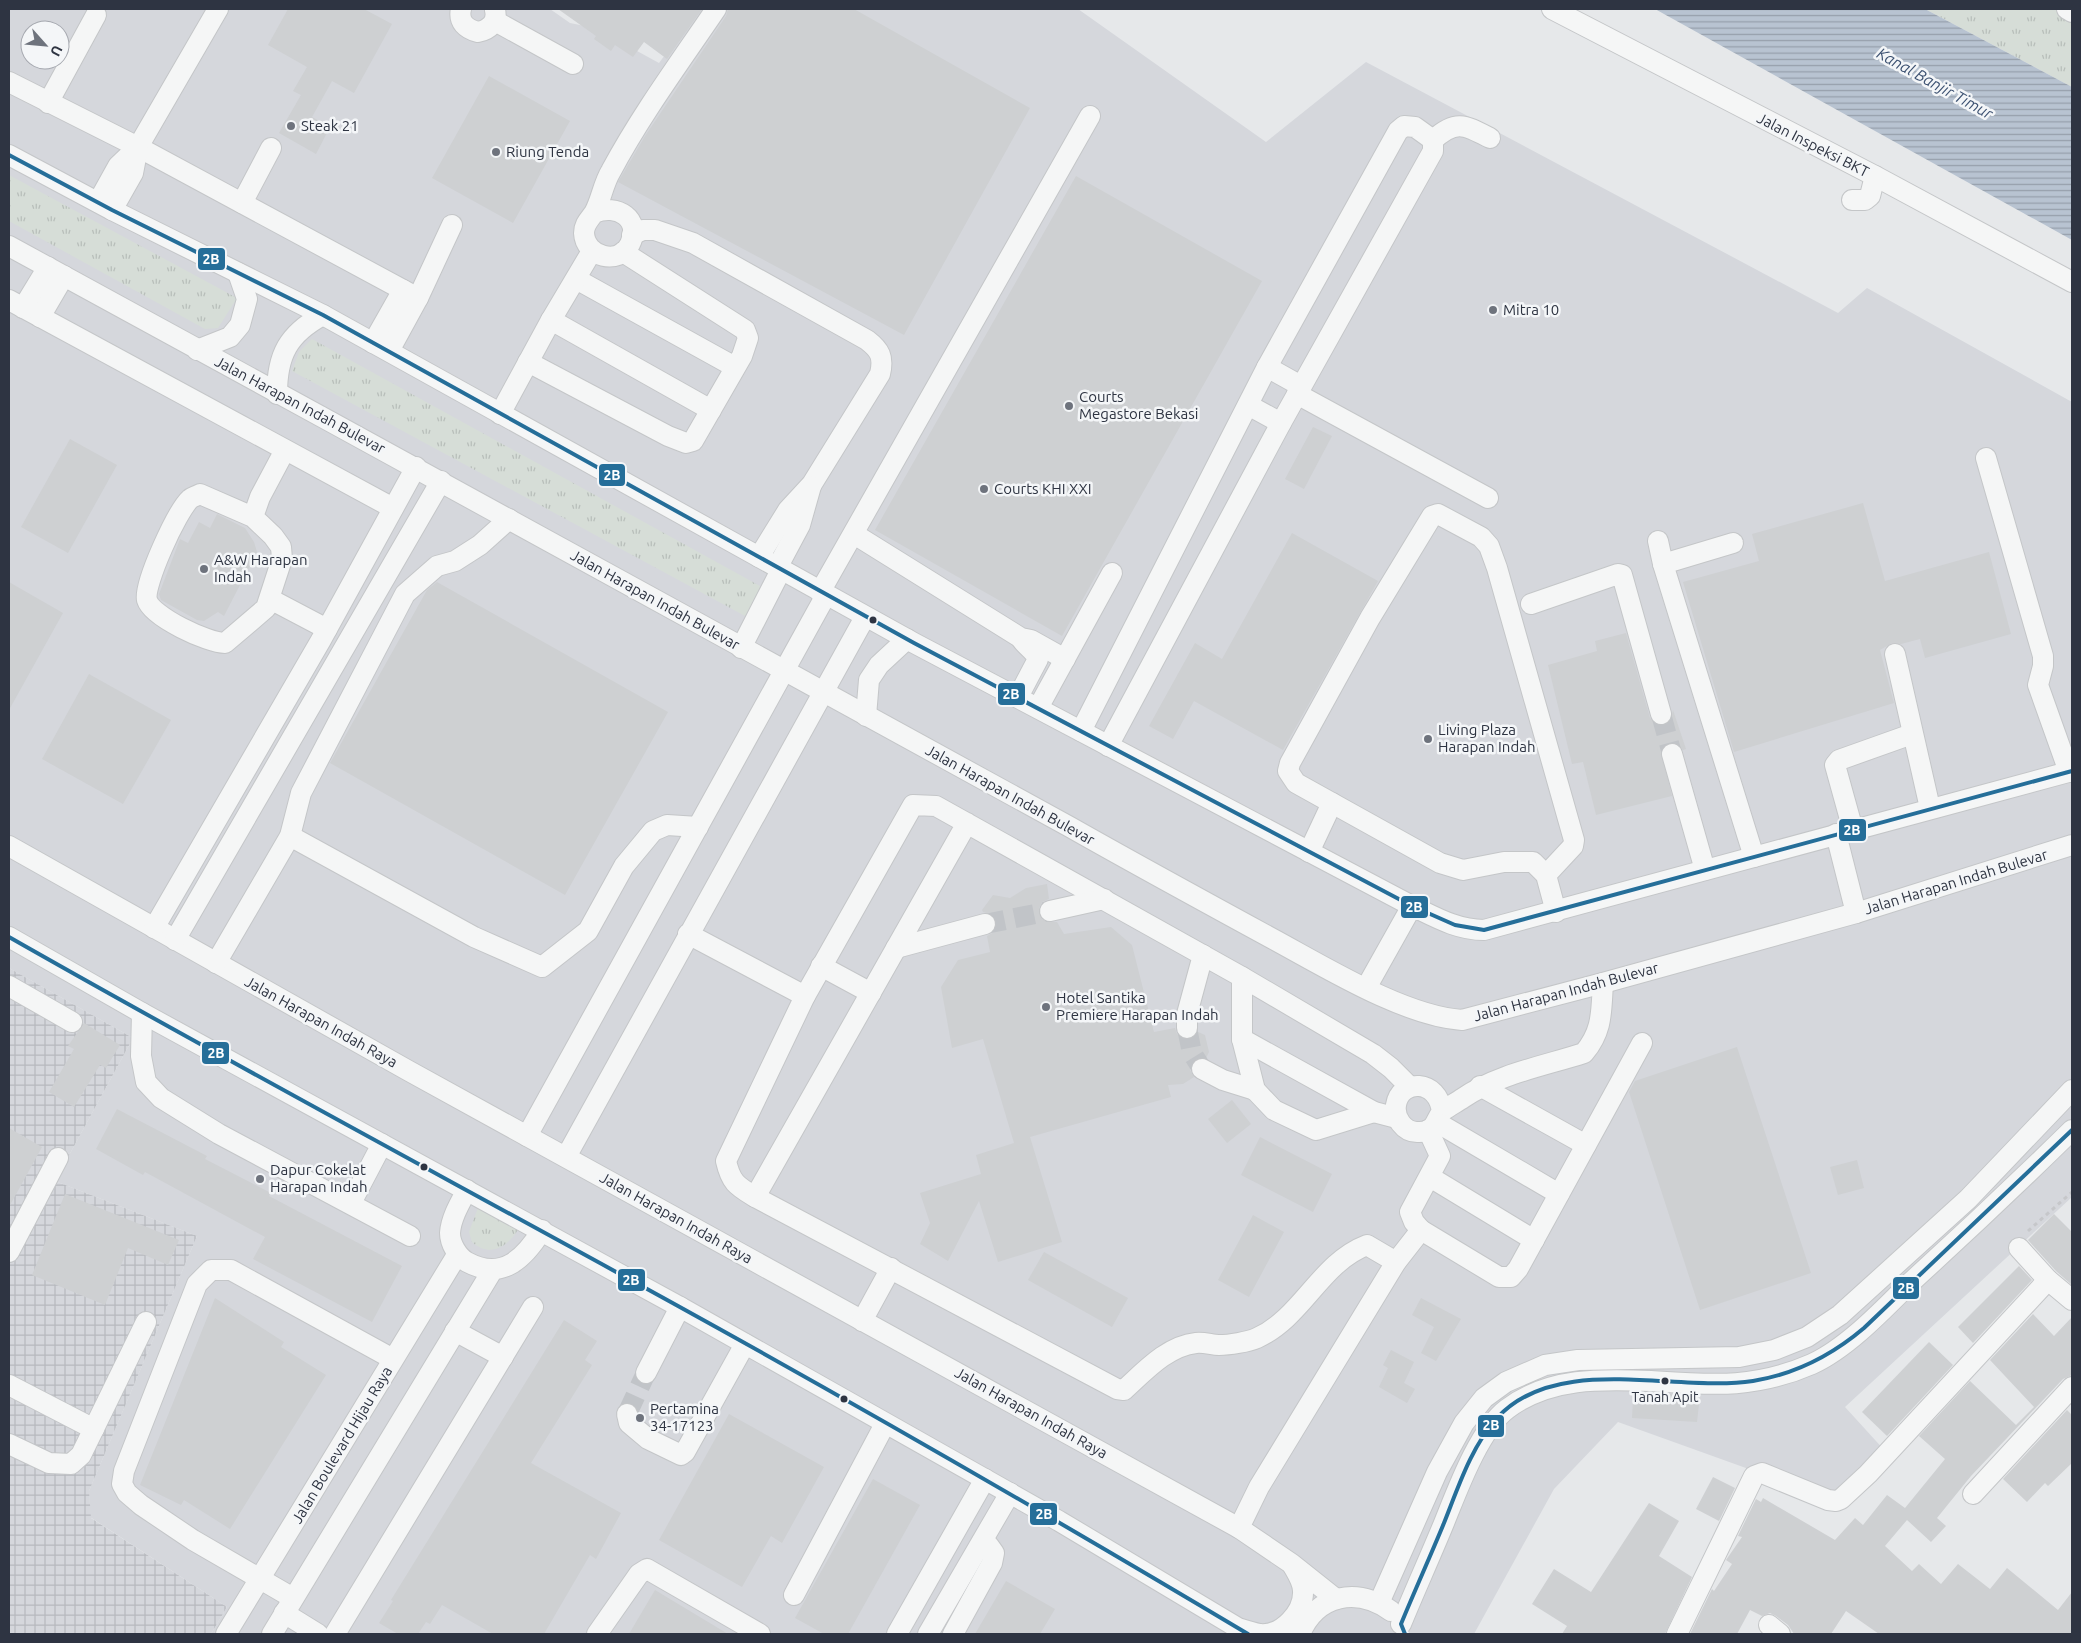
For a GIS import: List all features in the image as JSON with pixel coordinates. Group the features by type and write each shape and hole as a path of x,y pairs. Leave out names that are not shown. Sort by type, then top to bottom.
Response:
{"street":[{"path":"105,206 118,166 138,147 218,9"},
{"path":"461,9 461,20 471,30 485,30 495,15 573,64"},
{"path":"716,9 611,171 594,213 587,221 584,232 586,242 592,251 602,256 613,257 628,244 655,230 693,243 867,340 880,350 883,362 880,374 812,484 788,510 759,557"},
{"name":"Jalan Inspeksi BKT","path":"1552,9 1875,176 2072,282"},
{"path":"2067,9 2072,12"},
{"path":"48,103 96,15"},
{"path":"9,82 138,147 411,294"},
{"path":"527,1136 785,673 823,593 854,534 1090,116"},
{"path":"1432,140 1445,129 1459,124 1490,138"},
{"path":"1081,731 1267,367 1398,131 1404,126 1412,126 1432,140 1434,151 1299,390 1108,746"},
{"path":"242,203 271,148"},
{"path":"9,155 381,347 779,569 1108,746 1412,906 1456,926 1470,930 1484,930 1754,857 1843,838 1930,808 2070,771 2038,685 2043,666 2043,656 1986,458"},
{"path":"1852,200 1865,200 1870,196 1875,176"},
{"path":"594,213 604,208 615,209 625,215 631,224 628,244"},
{"path":"381,347 452,225"},
{"path":"528,362 668,436 686,443 693,441 735,367 748,338 745,330 628,244"},
{"name":"Jalan Harapan Indah Bulevar","path":"9,246 277,394 441,480 785,673 1366,988 1439,1018 1462,1020 1603,984 2072,845"},
{"path":"500,414 550,320 592,251"},
{"path":"56,271 24,308 393,508"},
{"path":"197,350 230,336 240,325 247,300 238,273"},
{"path":"576,279 735,367"},
{"path":"277,394 277,369 287,346 306,325 323,316"},
{"path":"550,320 711,410"},
{"path":"1267,367 1299,390 1378,431 1488,498"},
{"path":"1248,406 1281,423"},
{"path":"253,517 260,496 285,450"},
{"path":"154,928 324,635 416,467"},
{"path":"175,940 441,480"},
{"path":"741,648 800,525 812,484"},
{"path":"200,494 253,517 274,536 281,547 282,559 268,604 224,643 214,643 198,636 150,608 146,598 147,589 160,553 190,499 200,494"},
{"path":"1546,875 1573,846 1574,840 1497,568 1489,546 1481,537 1438,514 1432,516 1381,601 1290,763 1288,771 1296,783 1440,863 1463,870 1525,861 1534,862 1546,875 1556,912"},
{"path":"216,963 290,836 301,793 405,594 437,566 455,561 480,545 509,519"},
{"path":"854,534 1021,638 1032,640 1065,659"},
{"path":"1658,542 1663,564 1754,857"},
{"path":"1663,564 1733,543"},
{"path":"1038,708 1112,573"},
{"path":"1531,604 1618,574 1622,575 1661,714"},
{"path":"268,604 324,635"},
{"path":"566,1157 865,616"},
{"path":"1018,697 1038,659 1036,653 1027,648 1021,638"},
{"path":"866,716 869,680 879,664 907,639"},
{"path":"1895,654 1930,808"},
{"path":"1856,909 1843,838 1836,766 1839,760 1912,734"},
{"path":"1672,754 1705,870"},
{"path":"1309,852 1332,803"},
{"path":"1396,1262 1367,1245 1353,1250 1335,1262 1290,1315 1256,1338 1221,1345 1197,1343 1174,1349 1134,1378 1124,1390 1116,1389 755,1197 729,1178 726,1162 805,996 913,805 936,806 1242,977 1372,1054 1392,1068 1410,1087"},
{"path":"755,1197 967,823"},
{"path":"290,836 474,936 542,967 588,931 624,866 653,830 667,825 698,827"},
{"name":"Jalan Harapan Indah Raya","path":"9,846 527,1136 1239,1528 1292,1564 1336,1599"},
{"path":"1050,911 1104,899"},
{"path":"1366,988 1412,906"},
{"path":"896,948 985,924"},
{"path":"688,934 805,996"},
{"path":"9,938 142,1013 680,1307 1010,1493 1245,1632 1261,1634 1276,1632 1293,1618 1302,1604 1304,1590 1292,1564"},
{"path":"1187,1028 1187,1014 1203,955"},
{"path":"821,966 871,992"},
{"path":"1242,977 1242,1039 1255,1090"},
{"path":"1603,984 1601,1021 1595,1040 1584,1053 1480,1086 1436,1122 1416,1132 1405,1128 1397,1118 1396,1106 1400,1095 1410,1087 1422,1086 1433,1090 1441,1100 1436,1122 1440,1156 1410,1212 1414,1222 1421,1230 1499,1277 1511,1277 1534,1240 1642,1043"},
{"path":"9,986 72,1022"},
{"path":"142,1013 141,1056 146,1082 161,1098 219,1134 410,1236"},
{"path":"1242,1039 1374,1112 1397,1118"},
{"path":"1202,1069 1223,1080 1255,1090 1274,1110 1316,1130 1374,1112"},
{"path":"1480,1086 1586,1145"},
{"path":"1379,1603 1437,1472 1464,1423 1484,1398 1506,1382 1545,1365 1578,1360 1739,1357 1774,1350 1807,1336 1840,1315 1968,1199 2072,1090"},
{"path":"1436,1122 1559,1194"},
{"path":"1403,1629 1466,1469 1490,1428 1506,1409 1532,1395 1557,1385 1582,1381 1608,1379 1716,1385 1745,1384 1814,1363 1856,1334 2072,1130"},
{"path":"351,1203 382,1144"},
{"path":"9,1252 58,1158"},
{"path":"1430,1177 1534,1240"},
{"path":"467,1190 457,1208 450,1235 457,1255 479,1269 492,1271 511,1263 528,1252 542,1230"},
{"path":"1239,1528 1259,1487 1396,1262 1421,1230"},
{"path":"2019,1248 2048,1280 2072,1300"},
{"name":"Jalan Boulevard Hijau Raya","path":"226,1634 457,1255"},
{"path":"862,1321 891,1268"},
{"path":"318,1634 260,1578 193,1540 141,1505 127,1493 122,1484 124,1471 196,1284 212,1270 231,1270 393,1359"},
{"path":"272,1634 492,1271"},
{"path":"1677,1634 1754,1476 1762,1473 1828,1500 1836,1501 1841,1498 1868,1474 2048,1280"},
{"path":"335,1634 533,1307"},
{"path":"646,1373 680,1307"},
{"path":"9,1444 49,1463 71,1464 82,1455 146,1322"},
{"path":"455,1331 503,1357"},
{"path":"627,1414 629,1423 648,1438 681,1455 745,1344"},
{"path":"9,1385 94,1429"},
{"path":"1973,1494 2072,1387"},
{"path":"794,1595 885,1424"},
{"path":"897,1634 985,1479"},
{"path":"928,1634 1010,1493"},
{"path":"953,1634 992,1563 994,1553 989,1546 982,1542"},
{"path":"597,1634 638,1574 647,1569 760,1634"},
{"path":"1300,1634 1314,1612 1336,1599 1358,1596 1379,1603 1392,1612 1403,1629"}],"path":[{"path":"2019,1248 2018,1240 2072,1192"}],"shaded area":[{"path":"9,9 550,9 570,23 595,28 659,63 699,9 1078,9 1266,142 1366,62 1838,313 1867,288 2072,402 2072,1197 1845,1407 1886,1452 1838,1501 1618,1422 1554,1489 1474,1634 211,1634 227,1607 90,1517 89,1491 197,1236 55,1181 133,1038 9,968"},
{"path":"9,968 133,1038 55,1181 197,1236 89,1491 91,1518 227,1607 211,1634 9,1634"}],"green space":[{"path":"1925,9 2067,9 2072,12 2072,87"},
{"path":"9,175 237,298 218,328 205,329 9,221"},
{"path":"312,339 760,586 756,602 745,616 292,371 299,352"},
{"path":"478,1208 518,1230 509,1241 498,1248 492,1250 479,1247 472,1242 469,1232"}],"water":[{"name":"Kanal Banjir Timur","path":"1655,9 1925,9 2072,87 2072,240"}],"building":[{"path":"288,9 364,9 392,24 354,93 332,81 312,117 330,127 316,154 279,133 301,95 293,91 307,67 268,45"},
{"path":"558,9 702,9 667,59 644,42 633,57 615,45 611,51 594,39 596,36"},
{"path":"728,9 854,9 1030,108 904,335 618,182 645,136 726,16"},
{"path":"489,76 570,121 513,223 432,178"},
{"name":"Courts Megastore Bekasi","path":"1076,176 1262,281 1062,636 875,530"},
{"path":"1313,427 1332,436 1304,489 1285,479"},
{"path":"70,439 117,465 68,553 21,527"},
{"path":"1863,503 1885,581 1989,552 2011,634 1925,658 1920,639 1901,644 1892,643 1880,650 1894,703 1734,752 1683,582 1759,561 1752,534"},
{"name":"A&W Harapan Indah","path":"217,514 245,528 254,542 257,552 224,616 218,612 204,621 197,620 161,600 159,594 180,539 188,543 199,522 210,528"},
{"path":"1292,533 1378,581 1283,750 1194,701 1173,739 1149,726 1195,643 1222,659"},
{"path":"9,582 63,613 9,710"},
{"path":"437,582 668,712 565,895 330,763 427,590"},
{"path":"1626,633 1650,718 1658,725 1665,725 1670,722 1673,710 1686,749 1683,750 1675,743 1669,743 1661,751 1672,796 1596,815 1583,762 1572,764 1548,665 1597,651 1595,641"},
{"path":"89,674 171,720 123,804 42,759"},
{"name":"Hotel Santika Premiere Harapan Indah","path":"1047,884 1049,899 1042,902 1039,908 1042,919 1047,922 1057,922 1064,934 1111,927 1132,945 1154,1032 1175,1028 1177,1034 1187,1040 1193,1038 1198,1032 1205,1035 1209,1052 1206,1058 1196,1059 1192,1063 1190,1070 1194,1077 1183,1084 1168,1085 1171,1097 1030,1137 1062,1242 998,1262 979,1201 948,1261 920,1244 930,1223 920,1193 981,1174 976,1155 1014,1143 983,1039 952,1048 941,987 958,960 990,952 987,936 994,932 997,921 993,915 982,910 993,895 1010,898 1026,888"},
{"path":"84,1023 120,1045 106,1068 100,1065 74,1107 49,1092 74,1049 68,1046"},
{"path":"1737,1047 1811,1273 1700,1310 1629,1092 1635,1081"},
{"path":"1232,1100 1251,1124 1227,1143 1208,1119"},
{"path":"117,1109 207,1156 205,1159 271,1193 269,1196 402,1266 372,1322 253,1259 265,1237 145,1172 143,1175 96,1149"},
{"path":"9,1128 42,1147 9,1207"},
{"path":"1260,1137 1332,1174 1313,1212 1241,1175"},
{"path":"1857,1160 1864,1188 1838,1195 1830,1167"},
{"path":"65,1194 179,1240 168,1265 128,1248 105,1305 32,1275"},
{"path":"2054,1214 2072,1232 2072,1285 2056,1271 2028,1240"},
{"path":"1253,1215 1284,1232 1249,1297 1218,1280"},
{"path":"1044,1252 1128,1298 1112,1327 1028,1280"},
{"path":"2019,1266 2032,1280 1973,1343 1958,1327"},
{"path":"215,1298 284,1342 281,1347 326,1375 230,1529 184,1500 181,1505 140,1485"},
{"path":"1421,1298 1461,1319 1436,1361 1421,1353 1434,1327 1412,1315"},
{"path":"2033,1314 2054,1336 2072,1317 2072,1375 2063,1379 1971,1476 1937,1518 1946,1526 1931,1542 1907,1520 1885,1546 1912,1571 1919,1564 1941,1584 1958,1564 1990,1589 2007,1568 2058,1610 2072,1592 2072,1634 1879,1634 1846,1611 1831,1634 1794,1634 1788,1625 1776,1616 1770,1613 1762,1616 1750,1610 1737,1634 1690,1634 1712,1589 1714,1591 1732,1564 1726,1560 1742,1537 1738,1536 1756,1499 1761,1502 1763,1498 1835,1540 1855,1518 1863,1525 1887,1495 1905,1508 1945,1459 1919,1436 1970,1381 2016,1425 2034,1407 1990,1360"},
{"path":"564,1320 597,1341 585,1360 592,1365 531,1463 621,1513 596,1559 590,1555 544,1634 493,1634 442,1605 430,1624 426,1622 418,1634 398,1634 379,1623 393,1601 391,1600"},
{"path":"1929,1342 1953,1365 1887,1436 1862,1412"},
{"path":"1391,1350 1414,1362 1404,1383 1415,1389 1407,1403 1379,1387 1388,1368 1383,1365"},
{"path":"1650,1393 1692,1395 1691,1403 1699,1404 1697,1422 1632,1418 1633,1400 1650,1401"},
{"path":"2067,1410 2072,1415 2072,1463 2048,1486 2045,1483 2027,1502 2003,1479"},
{"path":"729,1414 824,1467 782,1543 771,1536 742,1587 659,1540"},
{"path":"1713,1477 1735,1488 1719,1521 1696,1509"},
{"path":"873,1479 920,1505 848,1634 824,1634 795,1618"},
{"path":"1649,1503 1679,1521 1659,1556 1692,1577 1665,1634 1562,1634 1567,1626 1532,1604 1554,1569 1591,1592"},
{"path":"1006,1581 1055,1609 1040,1634 975,1634"},
{"path":"655,1590 728,1634 629,1634"}],"tunnel":[{"path":"1661,714 1672,754"},
{"path":"985,924 1050,911"},
{"path":"1187,1028 1192,1053 1202,1069"},
{"path":"627,1414 646,1373"}],"transit line":[{"name":"2B","path":"9,155 112,210 323,315 914,643 1412,906 1455,925 1484,930 2072,771"},
{"name":"2B","path":"9,937 175,1031 822,1386 1248,1634"},
{"name":"2B","path":"1405,1634 1401,1624 1472,1455 1497,1418 1522,1398 1552,1386 1584,1380 1619,1379 1722,1383 1753,1381 1798,1369 1839,1347 1864,1328 2072,1130"}],"place":[{"name":"Steak 21","path":"291,126"},
{"name":"Riung Tenda","path":"496,152"},
{"name":"Mitra 10","path":"1493,310"},
{"name":"Courts Megastore Bekasi","path":"1069,406"},
{"name":"Courts KHI XXI","path":"984,489"},
{"name":"A&W Harapan Indah","path":"204,569"},
{"name":"Living Plaza Harapan Indah","path":"1428,739"},
{"name":"Hotel Santika Premiere Harapan Indah","path":"1046,1007"},
{"name":"Dapur Cokelat Harapan Indah","path":"260,1179"},
{"name":"Tanah Apit","path":"1665,1381"},
{"name":"Pertamina 34-17123","path":"640,1418"}]}
